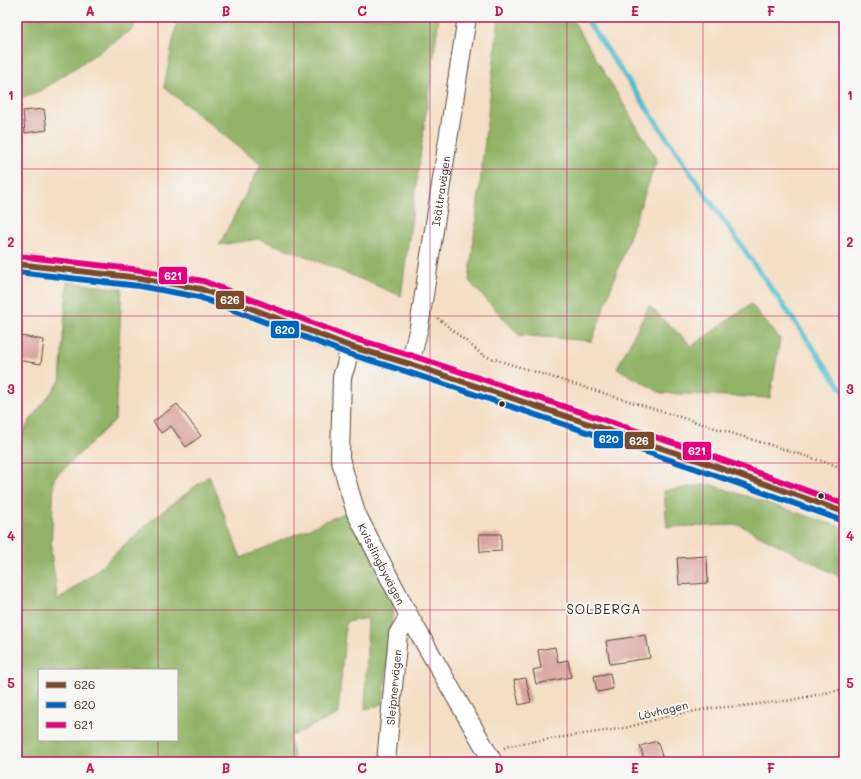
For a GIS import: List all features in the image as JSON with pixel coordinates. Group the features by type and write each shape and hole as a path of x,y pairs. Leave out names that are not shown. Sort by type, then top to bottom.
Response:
{"main road":[{"path":"17,264 140,278 201,289 349,346 410,364 700,461 844,512"}],"street":[{"name":"Isättravägen","path":"410,364 419,327 467,17"},
{"name":"Kvisslingbyvägen","path":"349,346 346,365 342,377 340,458 356,513 409,616 491,759"},
{"name":"Sleipnervägen","path":"386,762 398,634 409,616"}],"path":[{"path":"440,311 438,318 484,356 844,468"},
{"name":"Lövhagen","path":"491,759 509,746 536,740 625,728 668,716 712,708 792,700 844,689"}],"green space":[{"path":"17,17 138,17 133,29 42,90 17,99"},
{"path":"178,17 439,17 401,296 298,253 259,239 219,245 261,165 164,87"},
{"path":"499,17 571,17 657,160 592,341 519,335 469,281"},
{"path":"67,282 122,289 115,420 54,478 51,552 58,600 94,573 153,519 209,476 241,558 349,511 394,599 383,704 365,709 368,618 346,622 338,714 289,737 295,762 17,762 17,442 33,416 60,381"},
{"path":"751,304 780,339 770,398 661,393 617,368 649,306 692,346"},
{"path":"709,484 844,528 844,579 740,525 667,527 664,491"}],"building":[{"path":"44,109 47,130 25,133 23,111"},
{"path":"21,336 44,340 41,364 17,360"},
{"path":"177,404 201,436 186,447 171,426 161,433 153,422"},
{"path":"479,534 501,534 501,551 480,552"},
{"path":"707,556 708,583 679,585 677,558"},
{"path":"646,635 650,658 610,664 606,641"},
{"path":"555,647 558,662 568,660 571,677 536,684 533,670 541,668 538,650"},
{"path":"610,673 613,689 597,692 594,676"},
{"path":"526,678 531,702 519,705 514,680"},
{"path":"657,741 664,762 645,762 640,746"}],"waterway":[{"path":"585,17 703,191 844,392"}],"transit line":[{"name":"621","path":"18,256 141,270 203,281 352,338 413,356 703,453 844,504"},
{"name":"626","path":"17,264 140,278 201,289 349,346 410,364 700,461 844,512"},
{"name":"620","path":"17,272 139,286 199,297 346,353 408,372 697,469 841,520"}],"district":[{"name":"SOLBERGA","path":"604,608"}]}
